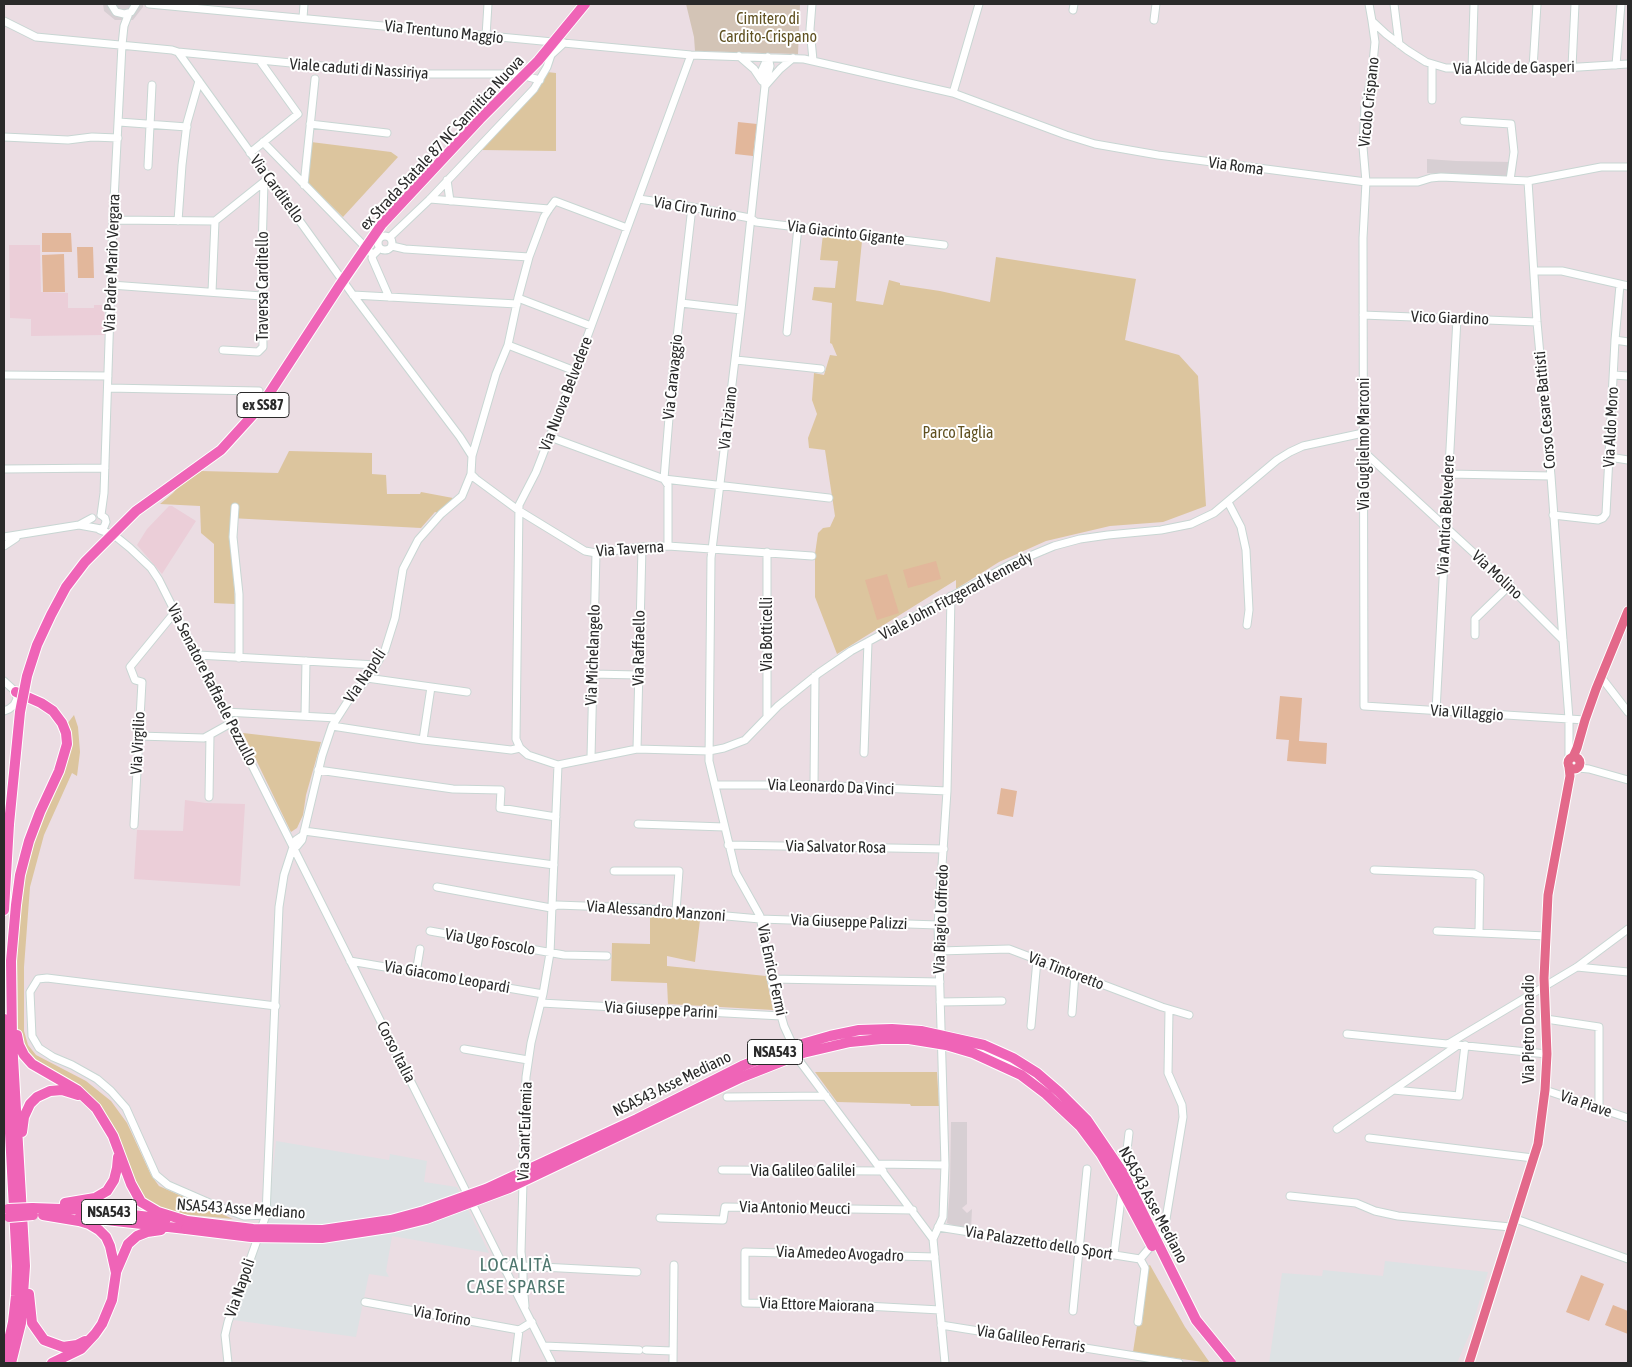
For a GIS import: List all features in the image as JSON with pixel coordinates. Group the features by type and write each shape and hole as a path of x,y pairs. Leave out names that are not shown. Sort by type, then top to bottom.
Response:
{"highway":[{"name":"ex Strada Statale 87 NC Sannitica Nuova","path":"4,910 9,824 20,712 27,676 37,645 66,587 84,562 136,511 221,450 261,406 382,224 480,119 538,61 585,4"},
{"path":"4,1362 13,1322 16,1296 16,1164 11,960 16,905 24,856 40,812 64,758 67,744 66,733 62,723 53,711 42,703 16,692"},
{"path":"11,1002 19,1045 24,1055 32,1064 67,1083 96,1108 113,1136 131,1184 141,1202 186,1225"},
{"path":"4,1019 25,1266 32,1323 44,1340 64,1347 77,1345 90,1339"},
{"name":"NSA543 Asse Mediano","path":"6,1212 253,1229 322,1230 391,1220 424,1212 486,1189 637,1119 742,1066 781,1050 859,1030 892,1029 921,1031 984,1045 1013,1058 1037,1073 1087,1120 1123,1173 1196,1320 1231,1363"},
{"name":"NSA543 Asse Mediano","path":"186,1225 251,1237 322,1238 394,1227 426,1219 509,1188 742,1078 803,1053 850,1042 909,1039 946,1045 973,1053 1022,1075 1080,1126 1101,1154 1121,1188 1194,1322 1224,1363"},
{"path":"16,1164 24,1117 30,1104 37,1097 50,1091 62,1090 86,1099"},
{"path":"4,1131 16,1164"},
{"path":"36,1213 95,1198 107,1191 114,1180 118,1153"},
{"path":"36,1213 79,1221 90,1224 99,1230 106,1237 110,1246 116,1273"},
{"path":"52,1363 81,1349 102,1324 112,1300 116,1273 128,1244 137,1236 147,1232 186,1225"},
{"path":"11,1363 21,1323 25,1266"},
{"path":"4,1335 16,1296"}],"main road":[{"name":"Via Pietro Donadio","path":"1469,1363 1538,1144 1547,1054 1544,988 1548,895 1577,748 1601,677 1628,611"}],"street":[{"path":"111,4 112,8 118,13 129,13 136,4"},
{"name":"Via Trentuno Maggio","path":"149,4 691,55 812,60"},
{"path":"303,18 304,4"},
{"path":"486,36 488,4"},
{"path":"812,4 810,29 812,60"},
{"path":"953,93 979,4"},
{"path":"1154,20 1156,4"},
{"path":"1369,4 1372,21"},
{"path":"1394,4 1399,44"},
{"path":"1472,69 1474,4"},
{"path":"1533,68 1537,4"},
{"path":"1572,67 1575,4"},
{"path":"1616,65 1621,4"},
{"name":"Via Padre Mario Vergara","path":"101,515 104,493 113,220 122,45 125,21 129,13"},
{"path":"4,21 36,37 178,52"},
{"name":"Via Alcide de Gasperi","path":"1372,21 1399,44 1426,62 1446,68 1533,68 1628,64"},
{"name":"Vicolo Crispano","path":"1366,182 1364,147 1366,108 1375,42 1372,21"},
{"path":"804,59 810,39"},
{"path":"543,41 551,55"},
{"path":"390,237 430,199 509,116 540,80 551,55 564,43"},
{"name":"Viale caduti di Nassiriya","path":"178,52 404,74 517,74 540,80"},
{"name":"Via Carditello","path":"178,52 267,180 460,437 472,456"},
{"name":"Via Nuova Belvedere","path":"519,745 518,510 550,437 691,55"},
{"path":"739,56 754,69 765,86 793,58"},
{"name":"Via Tiziano","path":"709,751 712,548 736,360 765,86 762,70 768,57"},
{"name":"Via Roma","path":"812,60 953,93 1095,144 1176,157 1366,182 1418,182 1441,177 1528,181 1601,167 1628,167"},
{"path":"250,153 298,114 260,61"},
{"path":"1432,64 1432,100"},
{"path":"304,185 315,79"},
{"path":"178,221 187,127 199,81"},
{"path":"148,166 152,85"},
{"path":"1464,121 1511,124 1514,152 1510,180"},
{"path":"119,122 187,127"},
{"path":"310,124 387,133"},
{"path":"4,137 68,140 101,137 118,138"},
{"path":"263,142 373,255 374,262 389,297"},
{"path":"113,220 215,221 267,180"},
{"name":"Traversa Carditello","path":"223,350 258,352 262,350 262,296 267,180"},
{"path":"447,180 450,201"},
{"name":"Corso Cesare Battisti","path":"1528,181 1537,322 1574,765"},
{"name":"Via Guglielmo Marconi","path":"1364,706 1363,238 1366,182"},
{"path":"430,199 549,208"},
{"name":"Via Ciro Turino","path":"639,199 750,218"},
{"path":"471,474 472,456 496,374 508,345 529,257 549,208 556,201 627,228"},
{"name":"Via Caravaggio","path":"668,546 668,485 664,479 692,207"},
{"name":"Via Giacinto Gigante","path":"750,218 756,222 944,245"},
{"path":"212,292 215,221"},
{"path":"787,332 798,227"},
{"path":"355,236 390,237"},
{"path":"390,237 392,246"},
{"path":"380,238 378,244 380,248"},
{"path":"380,248 386,250 392,246 405,249 529,257"},
{"path":"373,255 380,248"},
{"path":"1534,271 1562,271 1628,286"},
{"path":"111,285 262,296"},
{"name":"Via Aldo Moro","path":"1553,515 1598,520 1606,514 1615,340 1620,285"},
{"path":"353,295 517,301 592,326"},
{"path":"681,303 741,310"},
{"name":"Vico Giardino","path":"1363,314 1537,322"},
{"name":"Via Antica Belvedere","path":"1436,711 1456,318"},
{"path":"1615,340 1628,342"},
{"path":"508,345 575,371"},
{"path":"736,360 821,369"},
{"path":"1614,374 1628,376"},
{"path":"4,375 108,376"},
{"path":"108,388 259,391"},
{"name":"Viale John Fitzgerad Kennedy","path":"558,765 637,749 709,751 724,748 744,740 778,706 815,676 851,651 1010,564 1054,546 1080,539 1108,534 1161,530 1190,524 1214,513 1277,460 1290,452 1303,446 1363,433"},
{"path":"550,437 664,479 828,498"},
{"name":"Via Molino","path":"1363,451 1510,586 1563,640"},
{"path":"1609,457 1628,460"},
{"path":"4,469 105,468"},
{"name":"Via Taverna","path":"471,474 518,510 585,551 596,553 642,547 668,546 812,556"},
{"name":"Via Napoli","path":"228,1363 225,1335 228,1322 266,1215 279,907 284,875 293,847 300,844 318,770 332,726 385,650 395,618 403,569 418,540 462,496 471,474"},
{"path":"1448,474 1551,476"},
{"path":"1228,502 1241,527 1246,550 1249,610 1247,625"},
{"path":"235,507 233,537 238,594 239,658"},
{"path":"4,538 79,525 95,515 101,515 105,518 106,522 104,527 97,529 79,525"},
{"path":"92,518 91,525 97,529"},
{"name":"Via Senatore Raffaele Pezzullo","path":"106,522 114,535 130,548 159,580 293,847"},
{"name":"Via Senatore Raffaele Pezzullo","path":"97,529 114,535"},
{"path":"4,546 24,534"},
{"name":"Via Raffaello","path":"637,749 642,547"},
{"name":"Via Botticelli","path":"767,552 767,717"},
{"name":"Via Michelangelo","path":"591,757 596,553"},
{"path":"1475,635 1475,619 1510,586"},
{"name":"Via Biagio Loffredo","path":"933,1239 942,1218 945,1165 938,926 947,791 951,596"},
{"name":"Via Virgilio","path":"134,825 142,682 135,680 130,668 175,612"},
{"path":"864,753 868,642"},
{"path":"198,655 376,665"},
{"path":"305,716 306,661"},
{"path":"592,674 638,675"},
{"path":"814,785 815,676"},
{"path":"1601,677 1628,712"},
{"path":"367,678 466,692"},
{"path":"4,681 16,692 14,705 4,711"},
{"path":"422,740 431,687"},
{"name":"Via Villaggio","path":"1364,706 1585,720"},
{"path":"225,712 337,718"},
{"path":"139,736 204,738 231,723"},
{"path":"332,726 486,748 504,748 519,745 528,755 558,765"},
{"path":"209,797 210,735"},
{"name":"Via Enrico Fermi","path":"709,751 709,760 728,844 736,873 760,919 771,979 784,1026 801,1063 933,1239 945,1363"},
{"name":"Via Sant'Eufemia","path":"523,1268 521,1252 525,1101 530,1043 543,994 550,952 558,765"},
{"path":"1574,765 1628,780"},
{"path":"318,770 453,789 501,790 500,808 556,818"},
{"name":"Via Leonardo Da Vinci","path":"715,785 814,785 947,791"},
{"path":"638,824 724,827"},
{"path":"303,833 554,866"},
{"name":"Via Salvator Rosa","path":"728,844 944,849"},
{"name":"Corso Italia","path":"293,847 552,1363"},
{"path":"1374,870 1474,874 1480,877 1479,932"},
{"path":"614,871 679,871 676,911"},
{"name":"Via Alessandro Manzoni","path":"437,886 551,908 557,905 676,911 760,919"},
{"name":"Via Giuseppe Palizzi","path":"760,919 938,926"},
{"path":"1448,1044 1577,967 1628,929"},
{"path":"1437,930 1546,936"},
{"name":"Via Ugo Foscolo","path":"430,931 564,955 607,956"},
{"path":"416,973 420,949"},
{"name":"Via Tintoretto","path":"939,951 1009,949 1170,1010 1189,1015"},
{"path":"1031,1026 1037,960"},
{"name":"Via Giacomo Leopardi","path":"350,961 543,994"},
{"path":"1577,967 1628,972"},
{"path":"1072,1013 1075,974"},
{"path":"266,1215 244,1216 168,1185 156,1175 126,1108 111,1091 97,1079 39,1048 32,1036 30,992 38,978 47,978 276,1006"},
{"path":"771,979 940,982"},
{"path":"940,1002 1002,1001"},
{"name":"Via Giuseppe Parini","path":"541,1003 781,1016"},
{"path":"1138,1322 1145,1268 1140,1259 1164,1231 1183,1117 1182,1105 1168,1073 1170,1010"},
{"path":"1546,1019 1599,1027 1598,1107"},
{"path":"1346,1034 1547,1054"},
{"path":"1393,1090 1459,1096 1462,1045"},
{"path":"1336,1129 1462,1045"},
{"path":"464,1049 528,1060"},
{"name":"Via Piave","path":"1544,1090 1628,1118"},
{"path":"727,1097 826,1096"},
{"path":"1114,1254 1129,1133"},
{"path":"1369,1138 1533,1158"},
{"path":"877,1164 945,1165"},
{"path":"1073,1311 1087,1169"},
{"name":"Via Galileo Galilei","path":"722,1170 883,1171"},
{"path":"1290,1196 1356,1203 1398,1216 1512,1223 1628,1259"},
{"name":"Via Antonio Meucci","path":"660,1218 723,1220 725,1206 913,1210"},
{"name":"Via Palazzetto dello Sport","path":"938,1227 1140,1259"},
{"path":"507,1273 508,1267 521,1252"},
{"name":"Via Amedeo Avogadro","path":"746,1252 935,1257"},
{"name":"Via Ettore Maiorana","path":"746,1252 746,1303 847,1305 940,1310"},
{"path":"499,1257 512,1264 519,1264 523,1268 636,1272"},
{"path":"673,1363 674,1265"},
{"name":"Corso Italia","path":"523,1268 526,1309"},
{"path":"513,1285 519,1288 523,1283"},
{"name":"Via Torino","path":"365,1302 519,1330"},
{"path":"515,1363 519,1330 532,1322"},
{"name":"Via Galileo Ferraris","path":"941,1325 1180,1363"},
{"path":"544,1346 673,1351"}],"shaded area":[{"path":"103,4 143,4 143,7 133,20 115,20 104,11"},
{"path":"738,122 757,124 753,156 735,154"},
{"path":"1427,159 1512,162 1509,177 1427,173"},
{"path":"42,233 71,233 72,252 42,252"},
{"path":"9,245 40,245 41,292 68,293 68,308 94,308 94,305 104,305 105,335 31,336 31,319 10,318"},
{"path":"77,247 93,247 94,278 78,278"},
{"path":"64,254 65,292 43,292 42,255"},
{"path":"169,506 196,521 162,574 137,545 147,529"},
{"path":"936,561 941,579 908,588 903,570"},
{"path":"887,574 899,613 877,620 865,580"},
{"path":"1280,696 1302,698 1299,741 1327,743 1326,764 1287,761 1289,740 1276,739"},
{"path":"1001,788 1017,791 1013,817 997,814"},
{"path":"185,800 206,803 245,804 240,886 134,879 137,830 183,831"},
{"path":"951,1122 967,1122 967,1204 962,1208 967,1213 972,1209 971,1229 947,1223 950,1189"},
{"path":"276,1141 389,1160 390,1154 427,1161 424,1182 457,1187 489,1253 392,1236 386,1271 389,1277 369,1274 356,1337 233,1320 234,1311 268,1217"},
{"path":"1385,1261 1488,1272 1470,1333 1457,1363 1269,1363 1282,1273 1322,1276 1323,1270 1383,1276"},
{"path":"1581,1275 1604,1284 1589,1321 1566,1312"},
{"path":"1613,1305 1628,1311 1628,1334 1605,1325"}],"green space":[{"name":"Cimitero di Cardito-Crispano","path":"686,4 800,4 798,54 695,51 694,37"},
{"path":"547,72 556,73 556,151 482,150 537,88"},
{"path":"311,142 391,152 398,157 343,217 307,182"},
{"name":"Parco Taglia","path":"823,234 862,241 856,301 883,305 889,280 900,283 900,285 940,291 990,302 996,257 1136,279 1125,340 1179,355 1198,376 1206,506 1163,522 1110,526 1046,541 999,562 956,589 956,580 837,654 815,597 815,554 818,533 823,528 830,527 835,516 825,450 809,448 808,438 817,414 812,400 814,373 824,375 830,355 837,356 830,343 832,303 812,300 814,287 835,288 838,261 820,260"},
{"path":"289,451 372,453 372,474 386,475 387,494 420,494 421,492 453,498 438,513 435,512 421,528 230,518 235,604 214,603 214,544 201,533 200,506 160,504 180,485 201,471 278,473"},
{"path":"74,715 78,727 80,752 77,776 72,773 44,835 30,887 24,967 24,1031 28,1045 36,1055 86,1081 111,1101 127,1123 151,1175 159,1186 233,1219 172,1213 143,1201 96,1102 30,1060 18,1033 17,947 21,884 41,817 65,768 67,724"},
{"path":"243,733 321,742 306,795 303,815 297,828 291,832"},
{"path":"650,915 700,920 695,962 667,956 667,966 766,976 773,1010 668,1004 667,983 611,981 612,943 650,944"},
{"path":"815,1072 937,1072 939,1106 837,1102"},
{"path":"1150,1265 1185,1327 1210,1363 1133,1352 1137,1326 1142,1325 1148,1266"}],"district":[{"name":"LOCALITÀ CASE SPARSE","path":"516,1276"}]}
